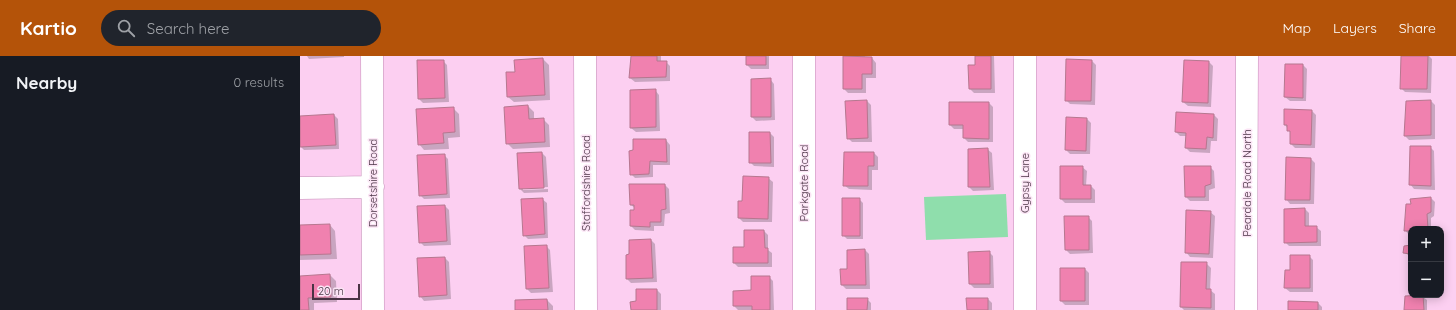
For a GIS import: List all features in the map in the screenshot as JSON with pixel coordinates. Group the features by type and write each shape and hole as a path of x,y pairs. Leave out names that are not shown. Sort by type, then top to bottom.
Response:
{"street":[{"name":"Dorsetshire Road","path":"372,56 373,310"},
{"name":"Staffordshire Road","path":"585,56 586,310"},
{"name":"Parkgate Road","path":"804,56 804,310"},
{"name":"Gypsy Lane","path":"1025,56 1025,310"},
{"name":"Peardale Road North","path":"1246,310 1248,56"},
{"path":"300,188 373,187"}],"green space":[{"path":"1006,194 1008,237 926,240 924,197"}],"building":[{"path":"631,56 657,56 657,61 667,61 666,77 629,78"},
{"path":"746,56 766,56 766,65 746,65"},
{"path":"843,56 872,57 872,74 862,74 862,89 843,89"},
{"path":"975,56 991,56 991,89 969,89 968,65 975,65"},
{"path":"1401,56 1428,56 1427,89 1400,89"},
{"path":"543,58 545,95 507,97 506,72 515,72 514,60"},
{"path":"1066,59 1092,60 1091,101 1065,101"},
{"path":"417,60 444,60 445,98 418,99"},
{"path":"1184,60 1209,61 1208,103 1182,102"},
{"path":"1285,64 1303,64 1303,98 1284,97"},
{"path":"771,78 771,117 751,117 751,79"},
{"path":"656,89 656,127 630,128 630,90"},
{"path":"867,100 868,138 847,139 845,101"},
{"path":"1431,100 1431,135 1404,136 1406,101"},
{"path":"949,102 989,102 989,139 963,138 963,125 949,125"},
{"path":"528,105 529,119 544,118 545,142 506,144 504,107"},
{"path":"454,107 455,132 443,133 444,143 418,145 416,109"},
{"path":"1284,109 1312,110 1311,145 1290,144 1290,131 1287,131 1287,125 1284,125"},
{"path":"1176,112 1214,114 1213,138 1207,137 1206,149 1185,148 1186,133 1175,132"},
{"path":"334,114 336,145 300,147 300,116"},
{"path":"1066,117 1087,118 1086,151 1065,150"},
{"path":"749,132 770,132 771,163 749,163"},
{"path":"633,139 666,139 667,162 650,161 649,174 630,175 629,151 633,150"},
{"path":"1410,146 1431,146 1431,186 1409,185"},
{"path":"988,148 990,187 968,187 968,149"},
{"path":"542,152 544,188 519,189 517,153"},
{"path":"844,152 874,152 874,166 868,166 868,186 843,186"},
{"path":"445,154 447,194 419,196 417,155"},
{"path":"1286,157 1311,158 1310,200 1285,200"},
{"path":"1060,166 1083,166 1083,185 1091,185 1091,199 1060,199"},
{"path":"1184,166 1211,166 1211,184 1205,186 1205,197 1185,197"},
{"path":"743,176 769,177 768,219 738,218 738,201 742,201"},
{"path":"629,184 665,184 666,209 661,210 661,222 650,222 650,227 630,226 630,210 634,210 634,205 630,205"},
{"path":"1431,197 1431,212 1427,214 1428,226 1408,226 1408,231 1404,231 1406,204 1411,204 1410,199"},
{"path":"543,198 545,234 523,236 521,199"},
{"path":"842,198 860,198 860,236 842,236"},
{"path":"445,205 447,241 419,243 417,206"},
{"path":"1305,208 1305,226 1317,226 1317,242 1284,243 1284,209"},
{"path":"1186,210 1211,211 1209,254 1185,253"},
{"path":"1064,216 1089,216 1089,250 1065,250"},
{"path":"330,224 331,254 300,255 300,225"},
{"path":"744,230 764,230 765,248 768,248 768,263 733,263 733,247 744,247"},
{"path":"651,239 653,278 626,279 626,255 629,254 629,240"},
{"path":"547,245 549,288 526,289 524,246"},
{"path":"1408,245 1408,254 1403,253 1404,246"},
{"path":"865,249 866,285 841,285 840,269 847,269 847,250"},
{"path":"990,251 990,284 969,284 968,252"},
{"path":"1290,255 1310,255 1310,288 1284,288 1285,270 1290,270"},
{"path":"445,257 447,295 419,297 417,258"},
{"path":"1181,262 1207,262 1206,289 1211,289 1211,308 1180,307"},
{"path":"1060,268 1085,268 1085,301 1060,301"},
{"path":"330,274 331,297 308,298 309,310 300,310 300,276"},
{"path":"751,276 770,276 770,310 752,310 752,306 733,306 733,291 751,290"},
{"path":"636,289 657,289 657,310 631,310 630,302 636,301"},
{"path":"1405,296 1408,296 1408,298 1423,298 1424,310 1404,310"},
{"path":"847,298 868,298 867,310 847,310"},
{"path":"966,298 988,298 988,310 967,310"},
{"path":"547,299 548,310 515,310 515,300"},
{"path":"1288,301 1318,302 1318,310 1288,310"}]}
